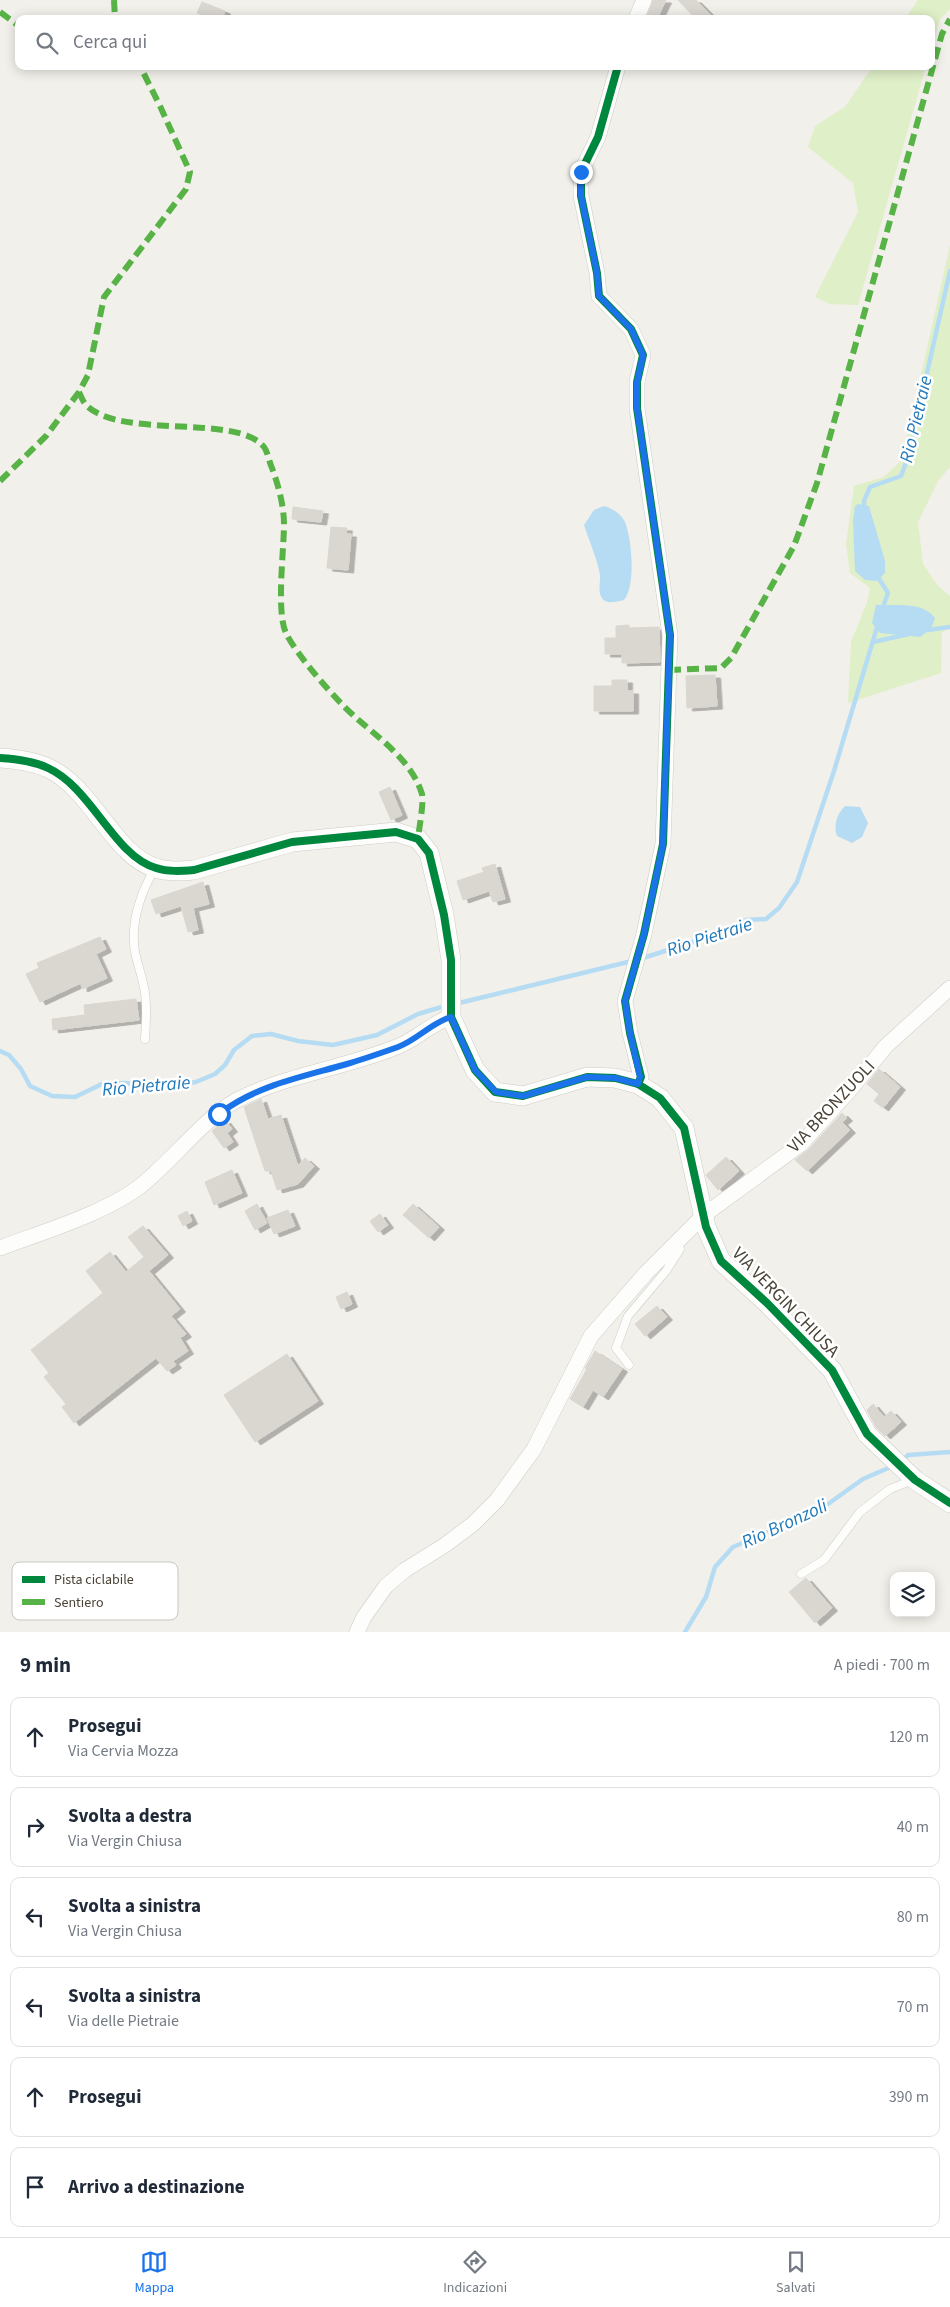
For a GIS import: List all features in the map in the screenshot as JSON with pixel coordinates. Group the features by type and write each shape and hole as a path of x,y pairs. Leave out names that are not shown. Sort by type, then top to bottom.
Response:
{"street":[{"path":"638,15 644,0"},
{"path":"617,70 598,137 581,172 581,196 597,273 599,296 631,329 643,355 637,382 637,408 670,635 663,844 644,934 625,1001 640,1077 638,1084"},
{"name":"VIA VERGIN CHIUSA","path":"0,758 25,760 48,768 66,779 89,802 122,844 139,859 155,868 177,872 194,870 292,842 396,832 418,839 429,853 442,907 450,960 451,1017 475,1070 496,1092 523,1096 587,1077 615,1078 638,1084 660,1098 684,1128 706,1227 721,1261 773,1309 832,1370 867,1434 915,1480 950,1503"},
{"name":"VIA BRONZUOLI","path":"357,1632 364,1617 386,1586 405,1570 445,1545 473,1524 498,1500 534,1449 591,1336 646,1273 704,1216 800,1144 849,1091 886,1046 950,988"},
{"path":"0,1248 114,1203 144,1184 219,1114 236,1101 277,1083 349,1064 401,1046 438,1021 451,1017"}],"lane":[{"path":"145,1039 145,992 135,950 135,915 144,887 155,868"},
{"path":"629,1365 616,1348 628,1316 666,1271 680,1249 677,1242"},
{"path":"801,1574 824,1560 860,1512 890,1488 915,1480"}],"green space":[{"path":"918,0 950,0 950,9 940,19 935,36 935,15 908,15"},
{"path":"870,70 925,70 858,305 829,304 815,297 858,212 853,183 808,147 815,126 845,107"},
{"path":"950,245 950,467 938,481 918,522 923,564 938,586 950,596 950,628 942,632 941,673 848,703 851,642 867,602 870,588 850,573 846,544 854,486 884,477 902,460"}],"water":[{"path":"858,504 869,506 885,561 885,573 877,581 865,580 855,571 853,521 855,506"},
{"path":"604,506 616,512 625,522 632,562 628,593 624,600 612,602 607,602 602,598 599,569 584,525 594,510"},
{"path":"876,605 916,607 930,613 935,618 931,629 920,637 880,633 872,623"},
{"path":"845,806 860,807 868,823 862,837 852,843 837,836 835,828 836,820"}],"building":[{"path":"653,0 666,0 659,15 647,15"},
{"path":"678,0 696,0 711,15 692,15"},
{"path":"202,2 225,11 224,15 202,15 197,13"},
{"path":"293,507 323,511 321,522 292,519"},
{"path":"331,527 347,528 346,534 351,534 348,570 327,568"},
{"path":"629,625 629,628 659,627 660,662 622,663 622,654 605,654 605,638 616,638 616,626"},
{"path":"715,675 717,706 687,708 686,676"},
{"path":"612,680 627,680 627,691 633,691 633,711 594,711 594,686 612,686"},
{"path":"390,787 402,815 391,820 379,792"},
{"path":"495,864 505,899 493,902 489,891 463,900 457,881 484,872 482,868"},
{"path":"203,882 209,904 193,908 198,930 188,932 181,906 156,914 151,900"},
{"path":"100,937 106,949 96,954 107,978 82,989 81,983 40,1002 26,974 39,968 37,963"},
{"path":"136,999 139,1020 53,1030 52,1019 85,1015 84,1005"},
{"path":"879,1069 900,1087 883,1108 874,1101 879,1094 867,1084"},
{"path":"261,1099 268,1119 281,1115 298,1166 305,1158 314,1166 298,1184 277,1190 271,1171 265,1171 244,1107"},
{"path":"842,1113 847,1118 842,1122 850,1130 807,1171 795,1160 808,1150"},
{"path":"225,1120 232,1129 227,1133 233,1142 224,1148 212,1131"},
{"path":"726,1157 739,1171 718,1190 706,1175"},
{"path":"232,1170 242,1193 214,1205 205,1182"},
{"path":"257,1204 267,1223 255,1230 245,1211"},
{"path":"413,1204 439,1227 429,1238 403,1215"},
{"path":"288,1210 295,1226 274,1234 267,1218"},
{"path":"187,1211 192,1221 183,1226 178,1216"},
{"path":"380,1214 388,1225 378,1232 370,1221"},
{"path":"143,1226 168,1255 149,1271 180,1309 171,1316 186,1334 180,1338 188,1351 173,1361 176,1365 167,1371 156,1358 74,1423 62,1407 66,1404 44,1377 49,1373 31,1350 103,1293 86,1271 110,1252 126,1272 144,1257 128,1237"},
{"path":"347,1292 352,1304 341,1309 336,1297"},
{"path":"657,1306 667,1317 645,1336 635,1324"},
{"path":"595,1351 622,1369 603,1397 593,1390 583,1407 570,1399"},
{"path":"287,1354 318,1401 255,1442 224,1395"},
{"path":"873,1404 884,1417 891,1411 901,1422 885,1436 876,1427 867,1410"},
{"path":"806,1578 832,1608 815,1623 789,1592"}],"waterway":[{"name":"Rio Pietraie","path":"864,511 864,501 870,487 901,476 908,457 950,271"},
{"name":"Rio Pietraie","path":"876,574 888,593 882,610"},
{"name":"Rio Pietraie","path":"640,959 724,932 746,920 766,919 779,908 797,882 834,771 878,624"},
{"path":"927,630 950,627"},
{"path":"873,642 909,634"},
{"name":"Rio Pietraie","path":"455,1004 632,961"},
{"name":"Rio Pietraie","path":"0,1051 9,1055 21,1069 30,1086 52,1096 75,1097 102,1084 124,1083 167,1086 196,1082 215,1074 225,1065 234,1050 252,1036 271,1034 298,1041 333,1045 377,1035 418,1014 445,1006"},
{"name":"Rio Bronzoli","path":"902,1461 908,1455 950,1452"},
{"name":"Rio Bronzoli","path":"685,1632 706,1597 715,1567 733,1547 821,1509 863,1479 893,1466"}],"marked path":[{"path":"114,0 115,15"},
{"path":"0,12 15,23"},
{"path":"935,59 942,34 950,19"},
{"path":"0,481 46,436 79,392 88,375 104,297 186,189 190,172 142,70"},
{"path":"669,670 721,668 731,658 794,546 817,483 932,70"},
{"path":"79,392 86,405 103,415 125,422 230,431 250,437 264,447 276,481 283,510 281,611 286,633 298,652 327,688 353,715 393,750 410,770 422,794 418,839"}],"cycle path":[{"path":"617,70 598,137 581,172 581,196 597,273 599,296 631,329 643,355 637,382 637,408 670,635 663,844 644,934 625,1001 630,1033 641,1077 638,1084"},
{"path":"0,758 36,764 48,768 64,778 78,790 128,850 141,861 161,869 175,871 194,870 292,842 396,832 418,839 429,853 444,915 451,960 451,1017 475,1070 495,1092 523,1096 587,1077 615,1078 638,1084 660,1098 684,1128 706,1227 721,1261 767,1303 832,1370 867,1434 915,1480 950,1503"}],"route":[{"path":"219,1114 236,1101 277,1083 349,1064 401,1046 438,1021 451,1017 457,1034 475,1070 496,1092 523,1096 587,1077 615,1078 638,1084 640,1077 625,1001 644,934 663,844 670,635 656,528 637,408 637,382 643,355 631,329 599,296 597,273 581,196 581,172"}]}
